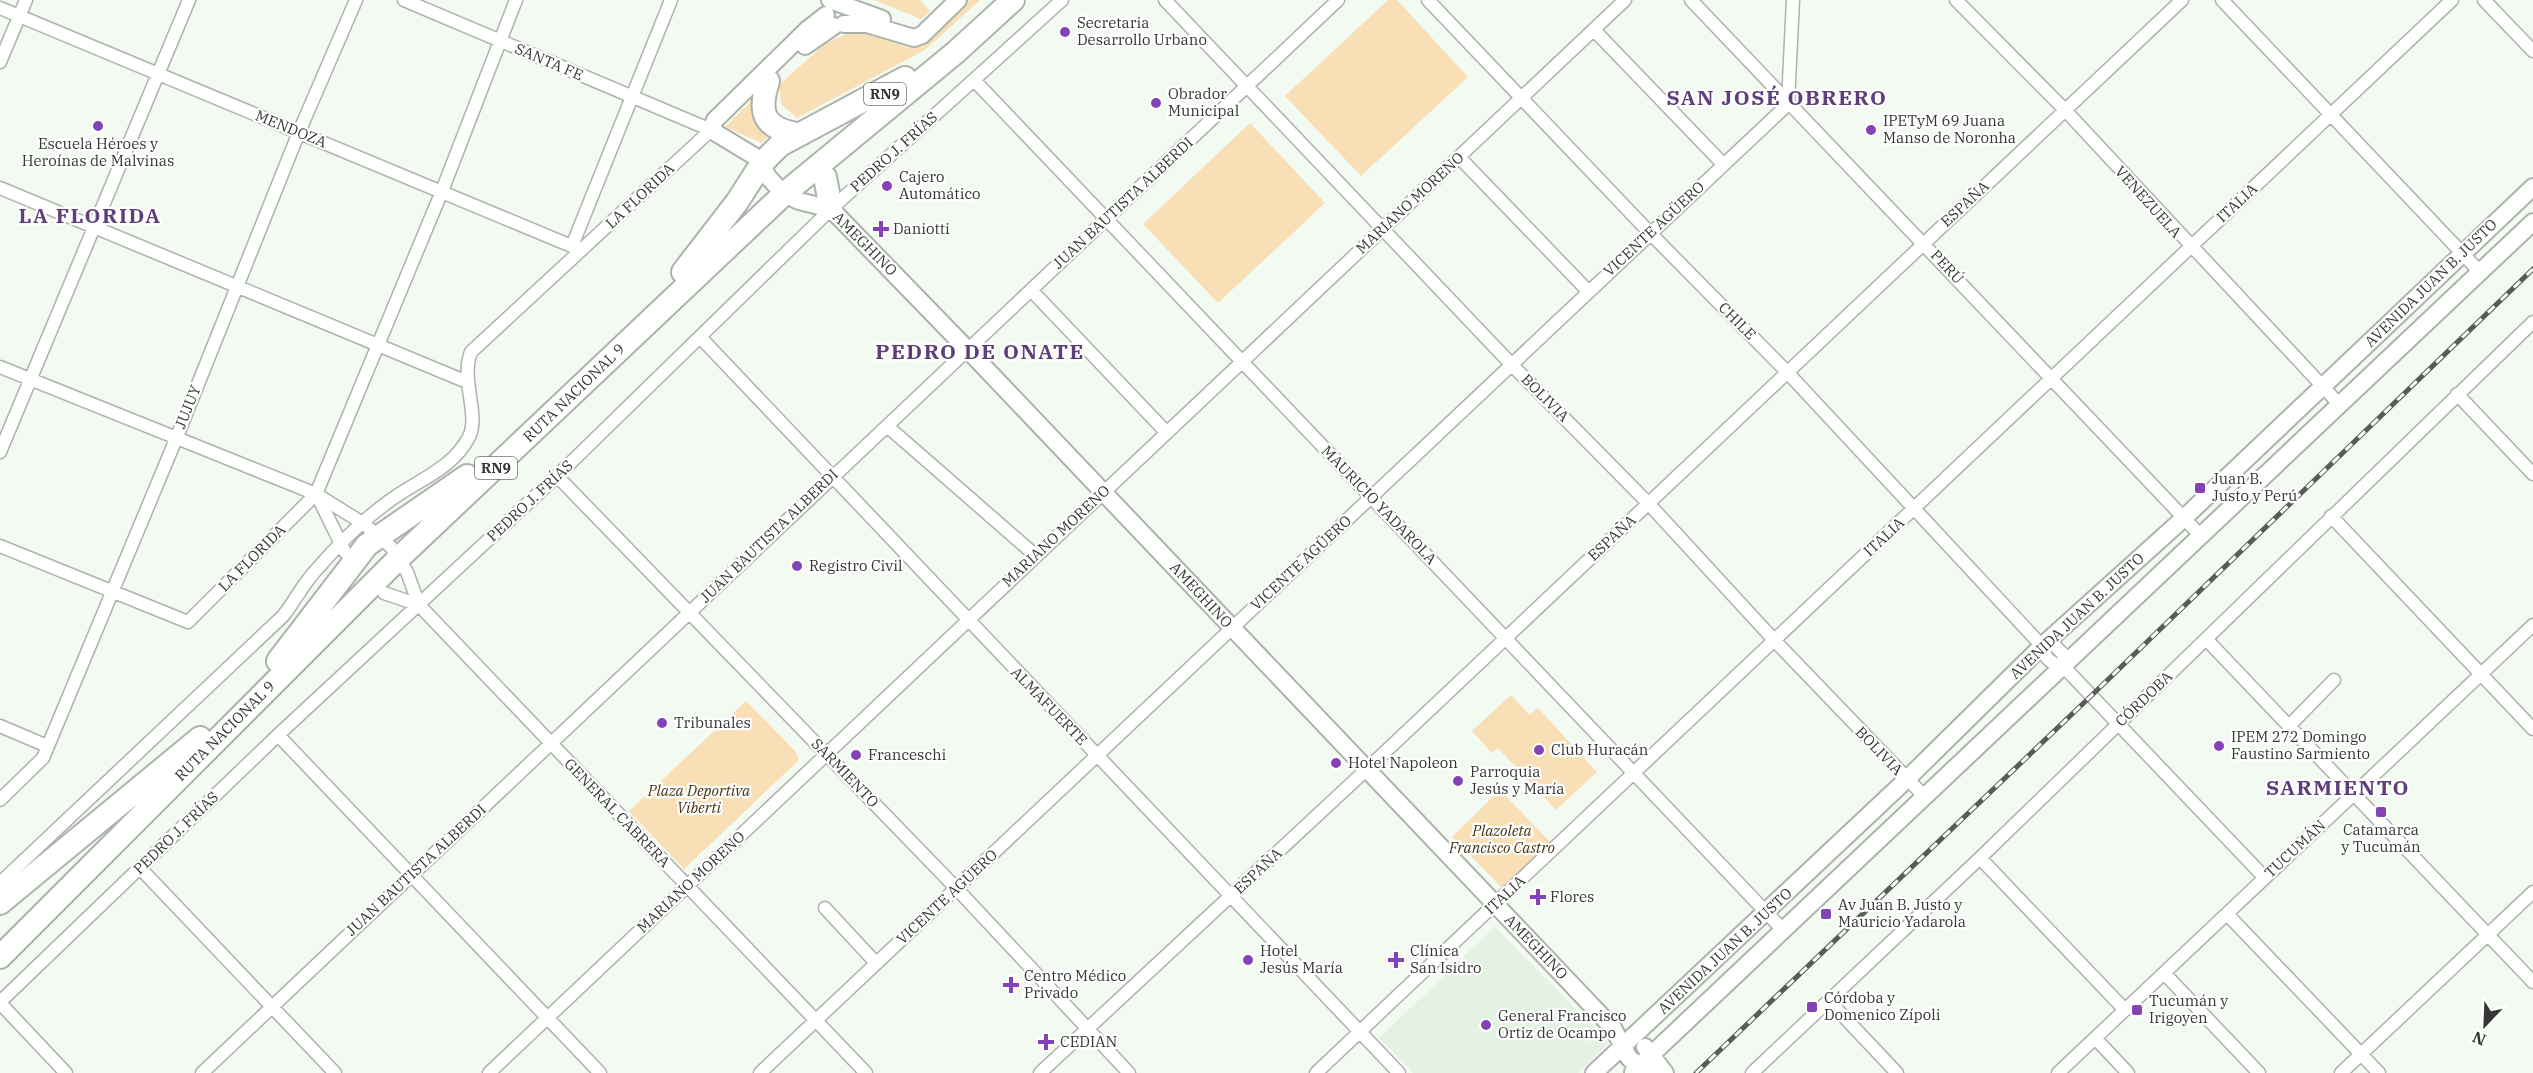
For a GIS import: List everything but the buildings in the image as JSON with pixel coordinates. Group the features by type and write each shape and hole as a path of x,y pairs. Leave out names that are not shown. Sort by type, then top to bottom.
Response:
{"highway":[{"name":"RUTA NACIONAL 9","path":"909,83 993,0"},
{"name":"RUTA NACIONAL 9","path":"473,480 716,260 786,193 813,150 909,83 1013,0"},
{"path":"768,81 764,96 764,113 773,126 797,134"},
{"name":"RN9","path":"682,272 736,202 762,163 780,145 797,134 909,83"},
{"name":"RN9","path":"786,193 825,177 894,113 909,83"},
{"path":"825,177 831,209"},
{"name":"RUTA NACIONAL 9","path":"473,480 682,272 786,193"},
{"path":"278,661 346,555 367,545 388,547 459,512 473,480"},
{"path":"303,654 384,593 388,547 473,480"},
{"name":"RUTA NACIONAL 9","path":"0,957 303,654 388,547"},
{"name":"RUTA NACIONAL 9","path":"0,939 278,661 388,547"},
{"path":"0,903 200,738"}],"main road":[{"path":"711,130 721,126 809,42 833,11 906,28 929,27 958,0"},
{"name":"LA FLORIDA","path":"711,130 715,120 808,29 833,11"},
{"path":"711,130 753,155 786,193"},
{"name":"AVENIDA JUAN B. JUSTO","path":"1594,1073 1906,780 2042,646 2184,518 2533,187"},
{"name":"AMEGHINO","path":"786,193 831,209 1613,1028 1627,1042 1644,1045 1642,1067 1665,1073"},
{"name":"AVENIDA JUAN B. JUSTO","path":"1642,1067 2533,222"}],"street":[{"path":"0,62 26,0"},
{"path":"0,452 189,0"},
{"name":"JUJUY","path":"0,800 34,768 47,746 176,439 299,132 356,0"},
{"name":"SANTA FE","path":"404,0 711,130"},
{"path":"0,884 283,616 318,568 346,555 316,494 442,191 516,0"},
{"path":"577,248 630,97 671,0"},
{"name":"PEDRO J. FRÍAS","path":"0,1003 278,735 557,476 831,209 1062,0"},
{"name":"BOLIVIA","path":"1165,0 1511,364 1648,503 1774,640 1906,780 1925,797"},
{"name":"JUAN BAUTISTA ALBERDI","path":"201,1073 1338,0"},
{"name":"CHILE","path":"1428,0 1650,233 1787,372 2042,646 2044,654 2053,664 2063,666 2265,878"},
{"name":"MARIANO MORENO","path":"489,1073 1625,0"},
{"name":"PERÚ","path":"1691,0 1924,242 2201,536"},
{"path":"1788,102 1793,0"},
{"name":"VENEZUELA","path":"1956,0 2065,110 2190,248 2340,405"},
{"name":"ESPAÑA","path":"1040,1073 1367,769 2182,0"},
{"path":"2222,0 2329,116 2480,272"},
{"name":"ITALIA","path":"1316,1073 2452,0"},
{"path":"2484,0 2533,51"},
{"name":"MENDOZA","path":"0,8 577,248"},
{"path":"1594,30 1723,164"},
{"name":"MAURICIO YADAROLA","path":"974,80 1784,931"},
{"name":"VICENTE AGÜERO","path":"760,1073 1788,102"},
{"name":"LA FLORIDA","path":"388,547 388,502 432,477 466,443 472,427 467,382 471,352 577,248 711,130"},
{"path":"1459,157 1588,291"},
{"path":"0,188 467,382"},
{"path":"1031,290 1167,433"},
{"name":"CÓRDOBA","path":"1752,1073 1980,858 2533,322"},
{"name":"ALMAFUERTE","path":"700,337 1399,1073"},
{"path":"0,367 316,494 388,547 418,604"},
{"path":"2457,394 2533,474"},
{"path":"887,426 1035,555"},
{"name":"SARMIENTO","path":"557,476 957,889 1129,1073"},
{"name":"LA FLORIDA","path":"111,591 188,622 316,494"},
{"path":"2331,516 2533,729"},
{"path":"0,546 111,591"},
{"path":"384,593 418,604"},
{"name":"GENERAL CABRERA","path":"418,604 866,1073"},
{"name":"TUCUMÁN","path":"2058,1073 2533,625"},
{"path":"2206,639 2533,982"},
{"path":"2289,726 2334,681"},
{"path":"0,726 47,746"},
{"path":"278,735 600,1073"},
{"path":"1980,858 2125,1010"},
{"path":"140,868 335,1073"},
{"path":"2341,1073 2533,892"},
{"path":"825,908 876,963"},
{"path":"2227,914 2379,1073"},
{"path":"2164,974 2259,1073"},
{"path":"1829,1001 1897,1073"},
{"path":"0,1003 66,1073"},
{"path":"2095,1038 2128,1073"}],"shaded area":[{"path":"1495,927 1609,1043 1578,1073 1413,1073 1379,1038"}],"green space":[{"path":"874,0 920,0 930,11 921,19"},
{"path":"969,0 980,0 925,50 797,118 781,104 779,85 826,43 861,28 906,47 924,42"},
{"path":"1388,0 1397,0 1468,77 1361,176 1285,96"},
{"path":"754,98 771,133 762,143 725,127"},
{"path":"1250,123 1325,203 1218,303 1143,224"},
{"name":"Club Huracán","path":"1511,695 1530,715 1538,708 1597,772 1556,810 1498,748 1492,753 1472,731"},
{"name":"Plaza Deportiva Viberti","path":"746,701 795,751 799,760 684,869 629,811"},
{"name":"Plazoleta Francisco Castro","path":"1500,790 1551,843 1503,889 1452,837"}],"railway":[{"path":"1696,1073 2533,269"}],"place":[{"name":"Secretaria Desarrollo Urbano","path":"1065,32"},
{"name":"Obrador Municipal","path":"1156,103"},
{"name":"Escuela Héroes y Heroínas de Malvinas","path":"98,126"},
{"name":"IPETyM 69 Juana Manso de Noronha","path":"1871,130"},
{"name":"Cajero Automático","path":"887,186"},
{"name":"Daniotti","path":"881,229"},
{"name":"Juan B. Justo y Perú","path":"2200,488"},
{"name":"Registro Civil","path":"797,566"},
{"name":"Tribunales","path":"662,723"},
{"name":"IPEM 272 Domingo Faustino Sarmiento","path":"2219,746"},
{"name":"Club Huracán","path":"1539,750"},
{"name":"Franceschi","path":"856,755"},
{"name":"Hotel Napoleon","path":"1336,763"},
{"name":"Parroquia Jesús y María","path":"1458,781"},
{"name":"Catamarca y Tucumán","path":"2381,812"},
{"name":"Flores","path":"1538,897"},
{"name":"Av Juan B. Justo y Mauricio Yadarola","path":"1826,914"},
{"name":"Hotel Jesús María","path":"1248,960"},
{"name":"Clínica San Isidro","path":"1396,960"},
{"name":"Centro Médico Privado","path":"1011,985"},
{"name":"Córdoba y Domenico Zípoli","path":"1812,1007"},
{"name":"Tucumán y Irigoyen","path":"2137,1010"},
{"name":"General Francisco Ortiz de Ocampo","path":"1486,1025"},
{"name":"CEDIAN","path":"1046,1042"}],"district":[{"name":"SAN JOSÉ OBRERO","path":"1777,98"},
{"name":"LA FLORIDA","path":"90,216"},
{"name":"PEDRO DE ONATE","path":"980,352"},
{"name":"SARMIENTO","path":"2338,788"}]}
